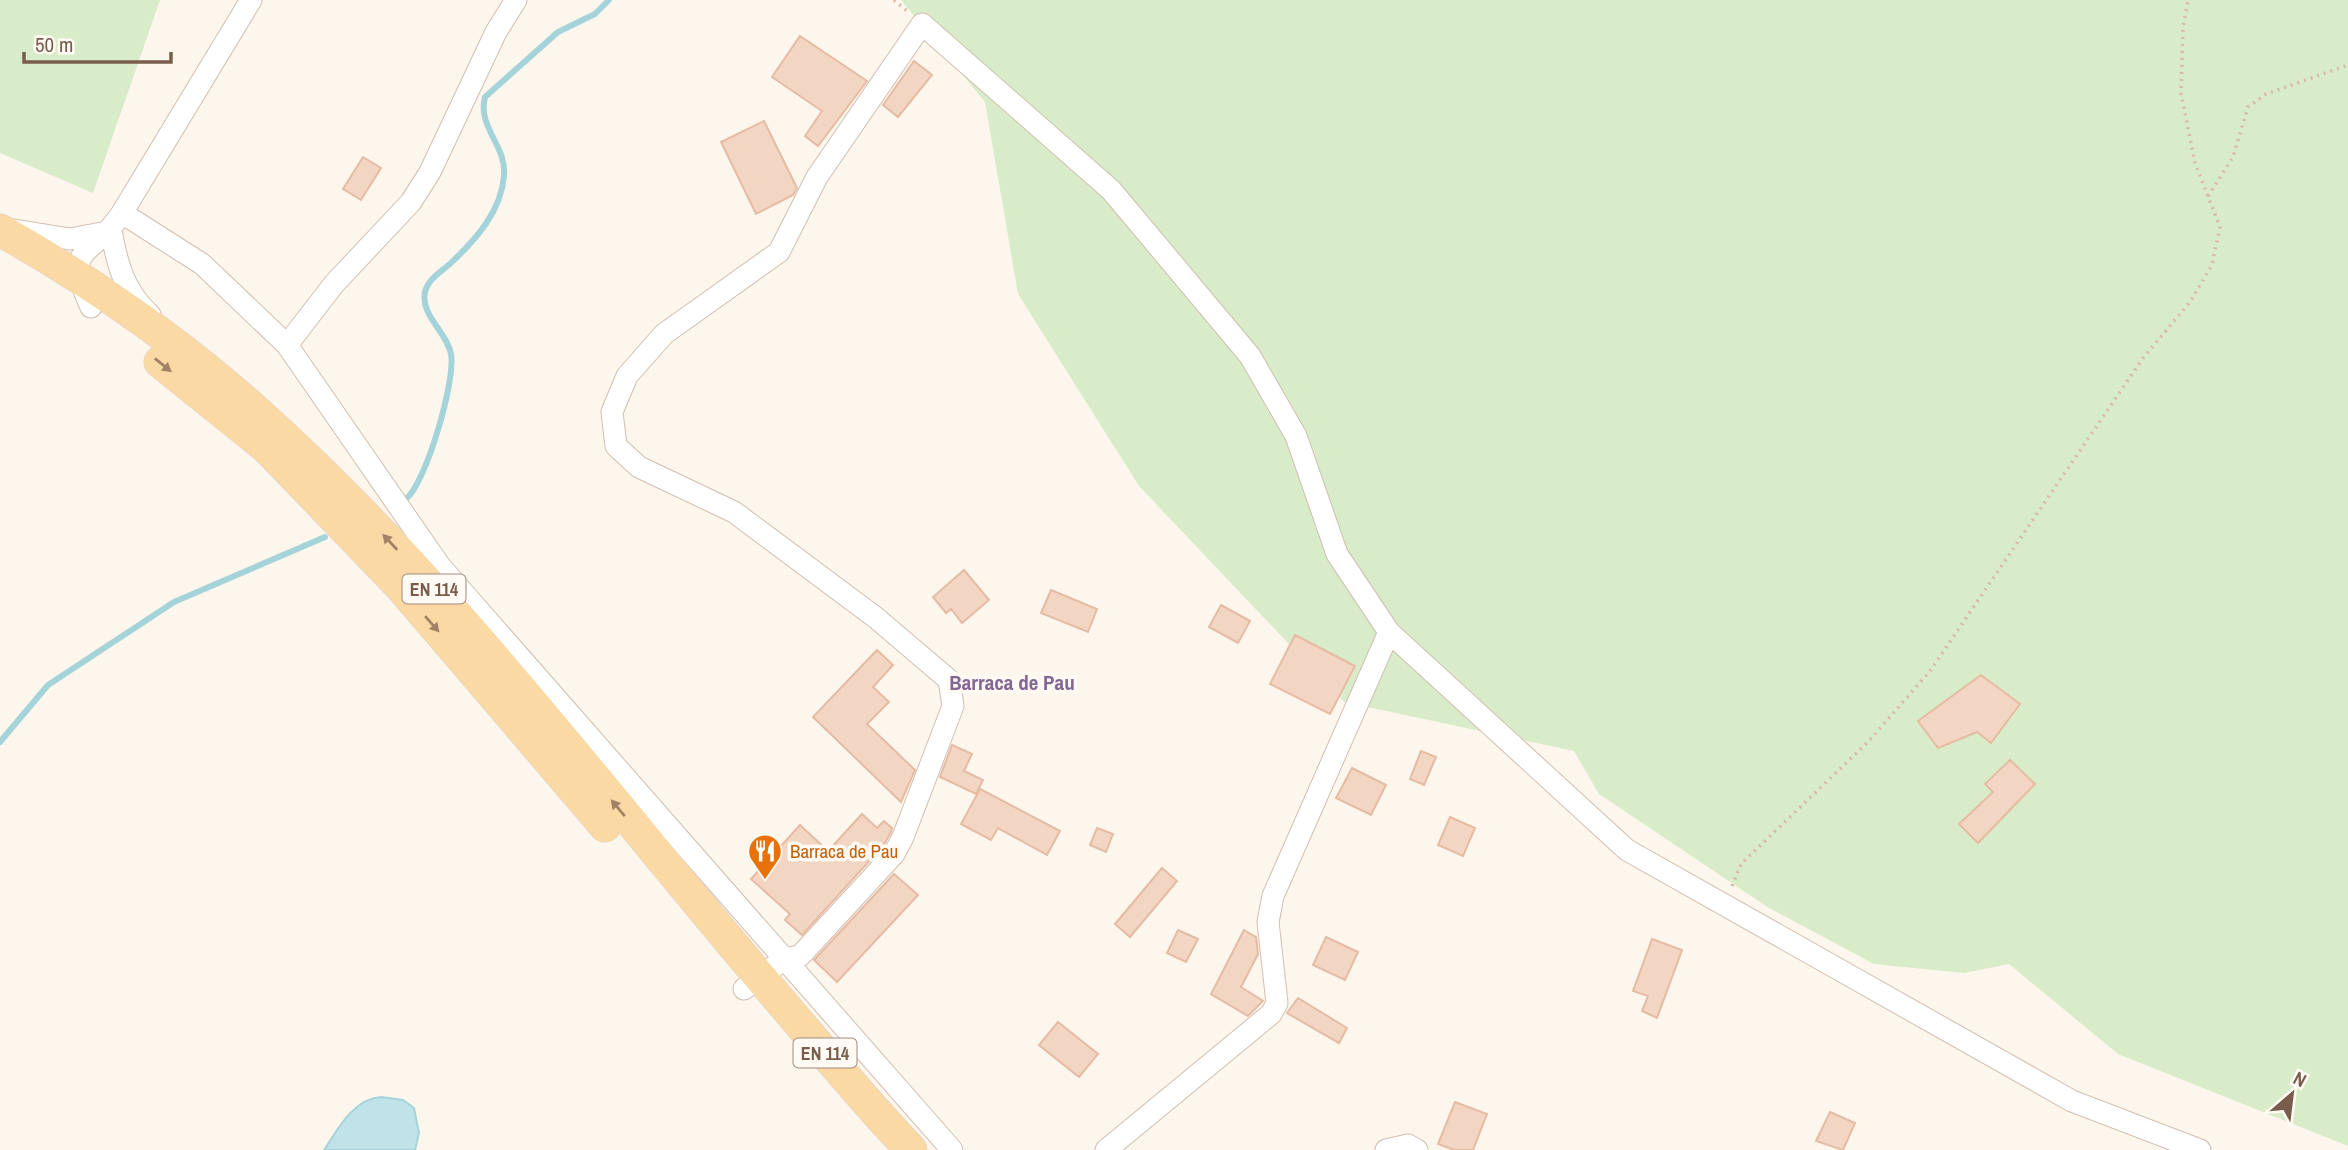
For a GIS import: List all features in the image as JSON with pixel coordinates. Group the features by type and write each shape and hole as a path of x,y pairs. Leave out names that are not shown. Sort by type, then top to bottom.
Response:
{"main road":[{"name":"EN 114","path":"0,228 77,277 212,376 255,410 354,504 424,578 911,1150"},
{"name":"EN 114","path":"0,253 90,307 267,448 401,587 762,974 884,1150"}],"street":[{"path":"90,307 77,277 79,260 89,247 117,222 251,0"},
{"path":"287,345 334,284 411,202 430,172 496,32 516,0"},
{"path":"762,974 800,956 894,854 904,837 953,706 949,680 875,617 734,512 639,467 616,446 612,412 627,376 664,334 779,252 817,177 922,24 1111,190 1250,356 1296,436 1337,554 1389,632 1626,850 2072,1101 2200,1150"},
{"path":"117,222 117,264 127,288 141,307 212,376"},
{"path":"0,228 34,236 70,239 117,222 202,264 287,345 440,566 762,974 952,1150"},
{"path":"0,242 52,272 77,277"},
{"path":"1106,1150 1271,1014 1277,1003 1268,922 1273,896 1389,632"},
{"path":"1386,1150 1408,1145 1417,1150"}],"path":[{"path":"1725,906 1741,864 1868,741 1930,671 2143,358 2190,302 2213,265 2220,227 2195,163 2181,93 2183,28 2188,0"},
{"path":"2208,197 2232,157 2248,107 2266,94 2348,65"}],"green space":[{"path":"0,0 160,0 93,193 0,153"},
{"path":"901,0 2348,0 2348,1146 2118,1054 2009,964 1964,973 1874,964 1769,908 1599,794 1574,751 1344,702 1139,486 1018,294 985,102"}],"water":[{"path":"381,1097 403,1100 414,1108 419,1133 415,1150 324,1150 354,1109 371,1099"}],"building":[{"path":"800,36 867,81 818,146 805,136 822,111 772,77"},
{"path":"914,61 932,75 898,117 883,105"},
{"path":"764,121 797,188 793,195 756,214 721,142"},
{"path":"363,157 381,168 361,200 343,189"},
{"path":"964,570 989,600 962,623 951,609 946,613 933,597"},
{"path":"1051,590 1097,609 1088,632 1041,613"},
{"path":"1221,605 1250,621 1238,643 1209,627"},
{"path":"1295,635 1355,666 1330,714 1270,684"},
{"path":"877,650 893,665 873,687 889,702 867,724 915,770 901,802 813,717"},
{"path":"1981,675 2020,704 1991,743 1977,732 1938,748 1918,721"},
{"path":"952,745 972,754 964,771 983,780 976,794 940,777"},
{"path":"1421,751 1436,757 1424,785 1410,779"},
{"path":"2010,760 2035,784 1978,843 1959,824 1993,792 1985,784"},
{"path":"1352,768 1386,785 1371,815 1336,798"},
{"path":"980,789 1060,831 1047,855 998,828 991,840 961,824"},
{"path":"862,814 877,828 884,821 892,828 891,832 883,846 802,935 785,920 790,914 751,879 800,825 828,851"},
{"path":"1450,817 1475,828 1463,856 1438,845"},
{"path":"1097,828 1113,834 1106,852 1090,845"},
{"path":"1162,868 1177,881 1130,937 1115,924"},
{"path":"894,874 918,895 837,982 814,960"},
{"path":"1178,930 1198,939 1186,962 1167,953"},
{"path":"1244,930 1256,937 1258,954 1241,987 1263,1001 1248,1016 1211,994"},
{"path":"1326,937 1358,952 1345,980 1313,965"},
{"path":"1652,939 1682,950 1657,1018 1642,1011 1648,996 1633,991"},
{"path":"1298,998 1347,1028 1339,1043 1287,1013"},
{"path":"1058,1022 1098,1054 1079,1077 1039,1045"},
{"path":"1455,1102 1487,1114 1473,1150 1454,1150 1438,1144"},
{"path":"1830,1112 1855,1123 1843,1150 1816,1141"}],"waterway":[{"path":"406,499 422,473 438,430 451,367 449,346 426,308 425,292 433,279 479,233 493,212 502,189 504,165 485,118 485,97 558,32 595,14 609,0"},
{"path":"0,742 48,685 174,602 325,537"}],"place":[{"name":"Barraca de Pau","path":"765,881"}],"district":[{"name":"Barraca de Pau","path":"1012,682"}]}
